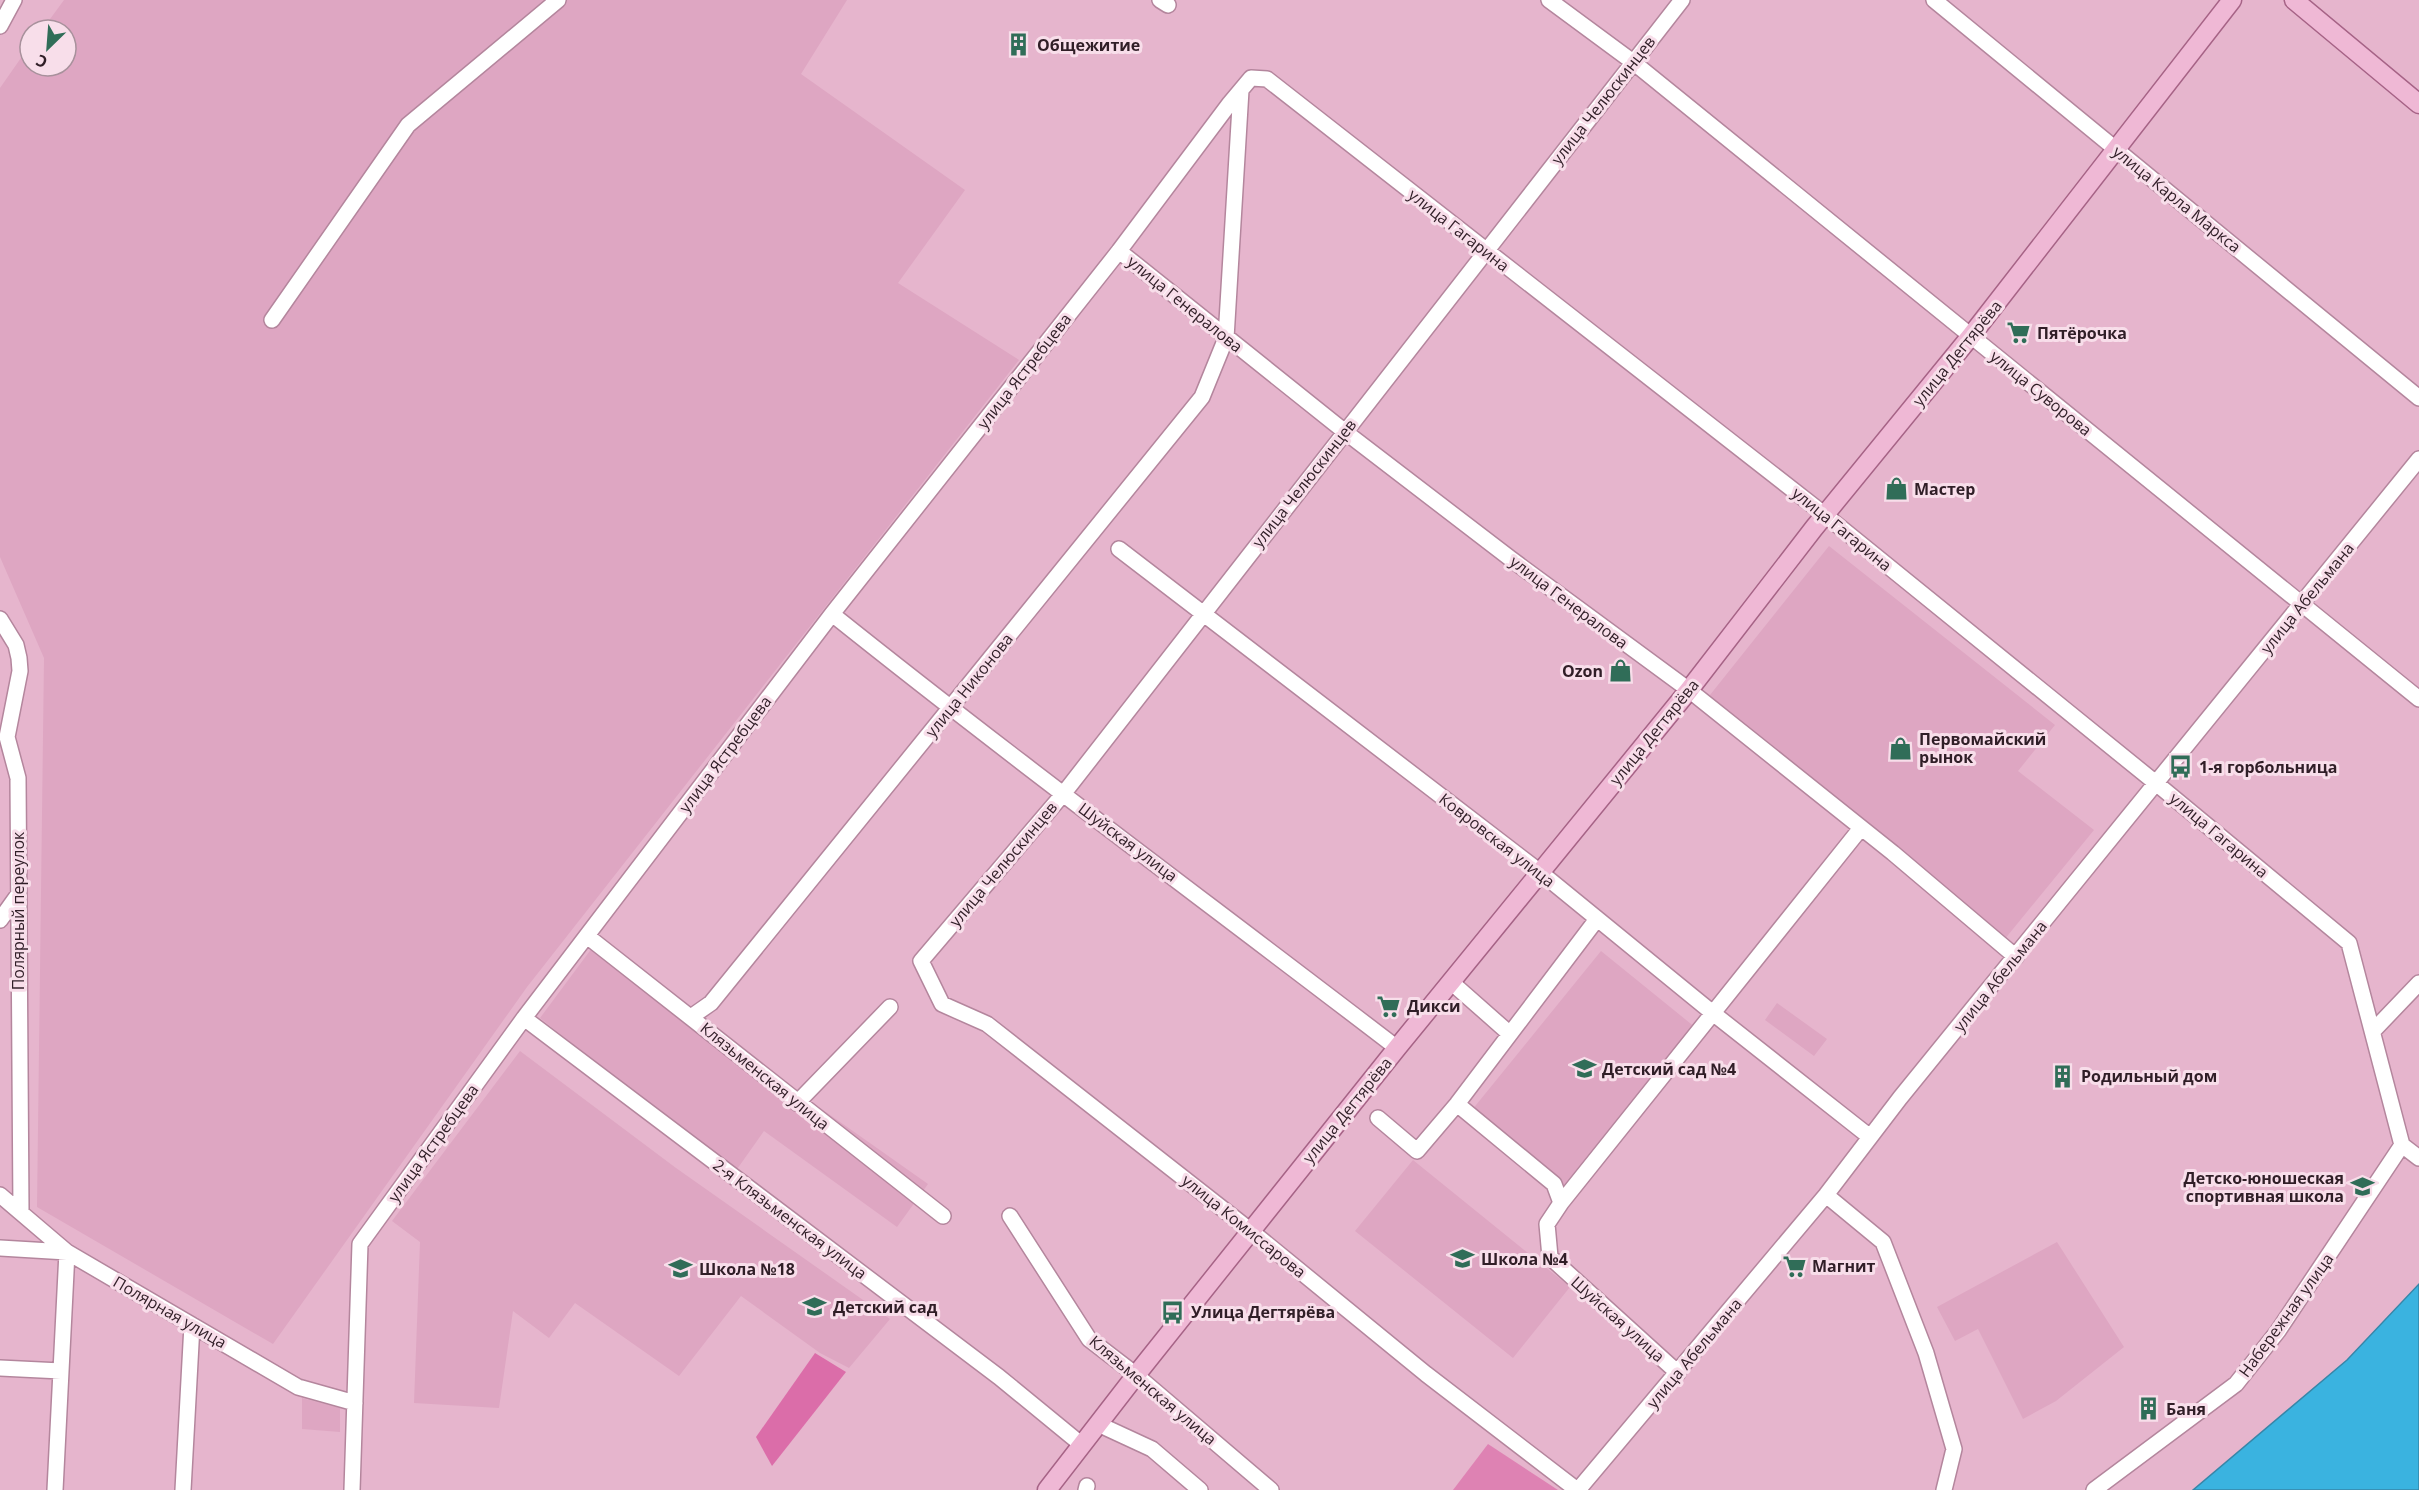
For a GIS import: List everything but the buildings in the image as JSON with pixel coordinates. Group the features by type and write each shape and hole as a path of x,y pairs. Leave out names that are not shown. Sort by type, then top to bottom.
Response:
{"main road":[{"name":"улица Дегтярёва","path":"1069,1461 1397,1048 1689,690 1825,515 1970,337 2232,0"},
{"path":"2294,0 2419,104"},
{"path":"1041,1490 1069,1461"},
{"path":"1047,1490 1069,1461"}],"street":[{"path":"0,26 14,0"},
{"path":"272,320 408,125 558,0"},
{"name":"улица Суворова","path":"1549,0 1633,62 2419,699"},
{"name":"улица Челюскинцев","path":"921,962 1064,793 1682,0"},
{"name":"улица Карла Маркса","path":"1934,0 2419,398"},
{"name":"улица Гагарина","path":"1251,78 1267,79 1825,515 2349,943 2402,1145"},
{"name":"улица Ястребцева","path":"352,1490 360,1244 524,1018 832,614 1119,251 1251,78"},
{"name":"улица Никонова","path":"692,1017 711,1003 1202,397 1226,338 1241,90"},
{"name":"улица Генералова","path":"1119,251 1344,431 1511,559 1689,690 1861,828 2016,957"},
{"name":"улица Абельмана","path":"1578,1490 1826,1195 1870,1137 2419,459"},
{"name":"Ковровская улица","path":"1119,549 1202,615 1540,872 1870,1137"},
{"name":"Шуйская улица","path":"832,614 950,708 1397,1048"},
{"name":"Полярный переулок","path":"0,619 16,645 20,665 2,738 18,778 21,1211"},
{"name":"Шуйская улица","path":"1678,1373 1550,1257 1547,1224 1561,1203 1861,828"},
{"path":"0,920 18,895"},
{"path":"1378,1118 1417,1151 1457,1104 1597,919"},
{"name":"Клязьменская улица","path":"587,936 943,1216"},
{"name":"улица Комиссарова","path":"921,962 942,1004 987,1024 1251,1231 1426,1374 1578,1490"},
{"path":"1450,982 1510,1034"},
{"path":"2373,1031 2419,983"},
{"path":"797,1103 890,1006"},
{"name":"2-я Клязьменская улица","path":"524,1018 999,1377 1082,1445"},
{"path":"1457,1104 1554,1184 1561,1203"},
{"path":"2402,1145 2419,1158"},
{"name":"Набережная улица","path":"2094,1490 2236,1384 2278,1331 2402,1145"},
{"name":"Полярная улица","path":"0,1195 67,1252 298,1388 355,1403"},
{"path":"1826,1195 1883,1242 1926,1353 1954,1449 1944,1490"},
{"name":"Клязьменская улица","path":"1010,1216 1089,1340 1136,1375 1271,1490"},
{"path":"0,1248 67,1252 55,1490"},
{"path":"183,1490 192,1325"},
{"path":"0,1368 61,1371"},
{"path":"1098,1424 1152,1449 1200,1490"}],"shaded area":[{"path":"64,0 847,0 801,74 965,190 898,283 1019,360 527,987 273,1344 37,1207 44,658 0,557 0,88 18,62 18,78 78,78 78,18 51,18"},
{"name":"Первомайский рынок","path":"1829,546 2055,725 2018,771 2094,830 2004,940 1706,700"},
{"path":"595,944 691,1017 928,1184 897,1227 764,1131 735,1172 540,1018"},
{"name":"Детский сад №4","path":"1601,951 1696,1028 1566,1186 1472,1110"},
{"path":"1777,1003 1827,1039 1814,1056 1765,1020"},
{"path":"520,1051 676,1168 890,1319 849,1368 820,1353 741,1296 679,1376 575,1303 549,1338 513,1311 499,1408 414,1403 420,1242 392,1221"},
{"name":"Школа №4","path":"1413,1160 1570,1287 1513,1358 1355,1231"},
{"path":"2057,1242 2124,1347 2056,1401 2023,1419 1978,1329 1955,1341 1937,1307"},
{"path":"815,1353 846,1372 772,1466 756,1437"},
{"path":"302,1398 340,1408 340,1432 302,1429"},
{"path":"1488,1444 1558,1490 1453,1490"}],"water":[{"path":"2419,1284 2419,1490 2193,1490 2347,1360"}],"place":[{"name":"Общежитие","path":"1019,45"},
{"name":"Пятёрочка","path":"2019,333"},
{"name":"Мастер","path":"1896,489"},
{"name":"Ozon","path":"1621,671"},
{"name":"Первомайский рынок","path":"1901,748"},
{"name":"1-я горбольница","path":"2181,767"},
{"name":"Дикси","path":"1389,1006"},
{"name":"Детский сад №4","path":"1584,1069"},
{"name":"Родильный дом","path":"2063,1076"},
{"name":"Детско-юношеская спортивная школа","path":"2362,1187"},
{"name":"Школа №4","path":"1463,1259"},
{"name":"Магнит","path":"1794,1266"},
{"name":"Школа №18","path":"681,1269"},
{"name":"Детский сад","path":"815,1307"},
{"name":"Улица Дегтярёва","path":"1173,1312"},
{"name":"Баня","path":"2148,1409"}]}
